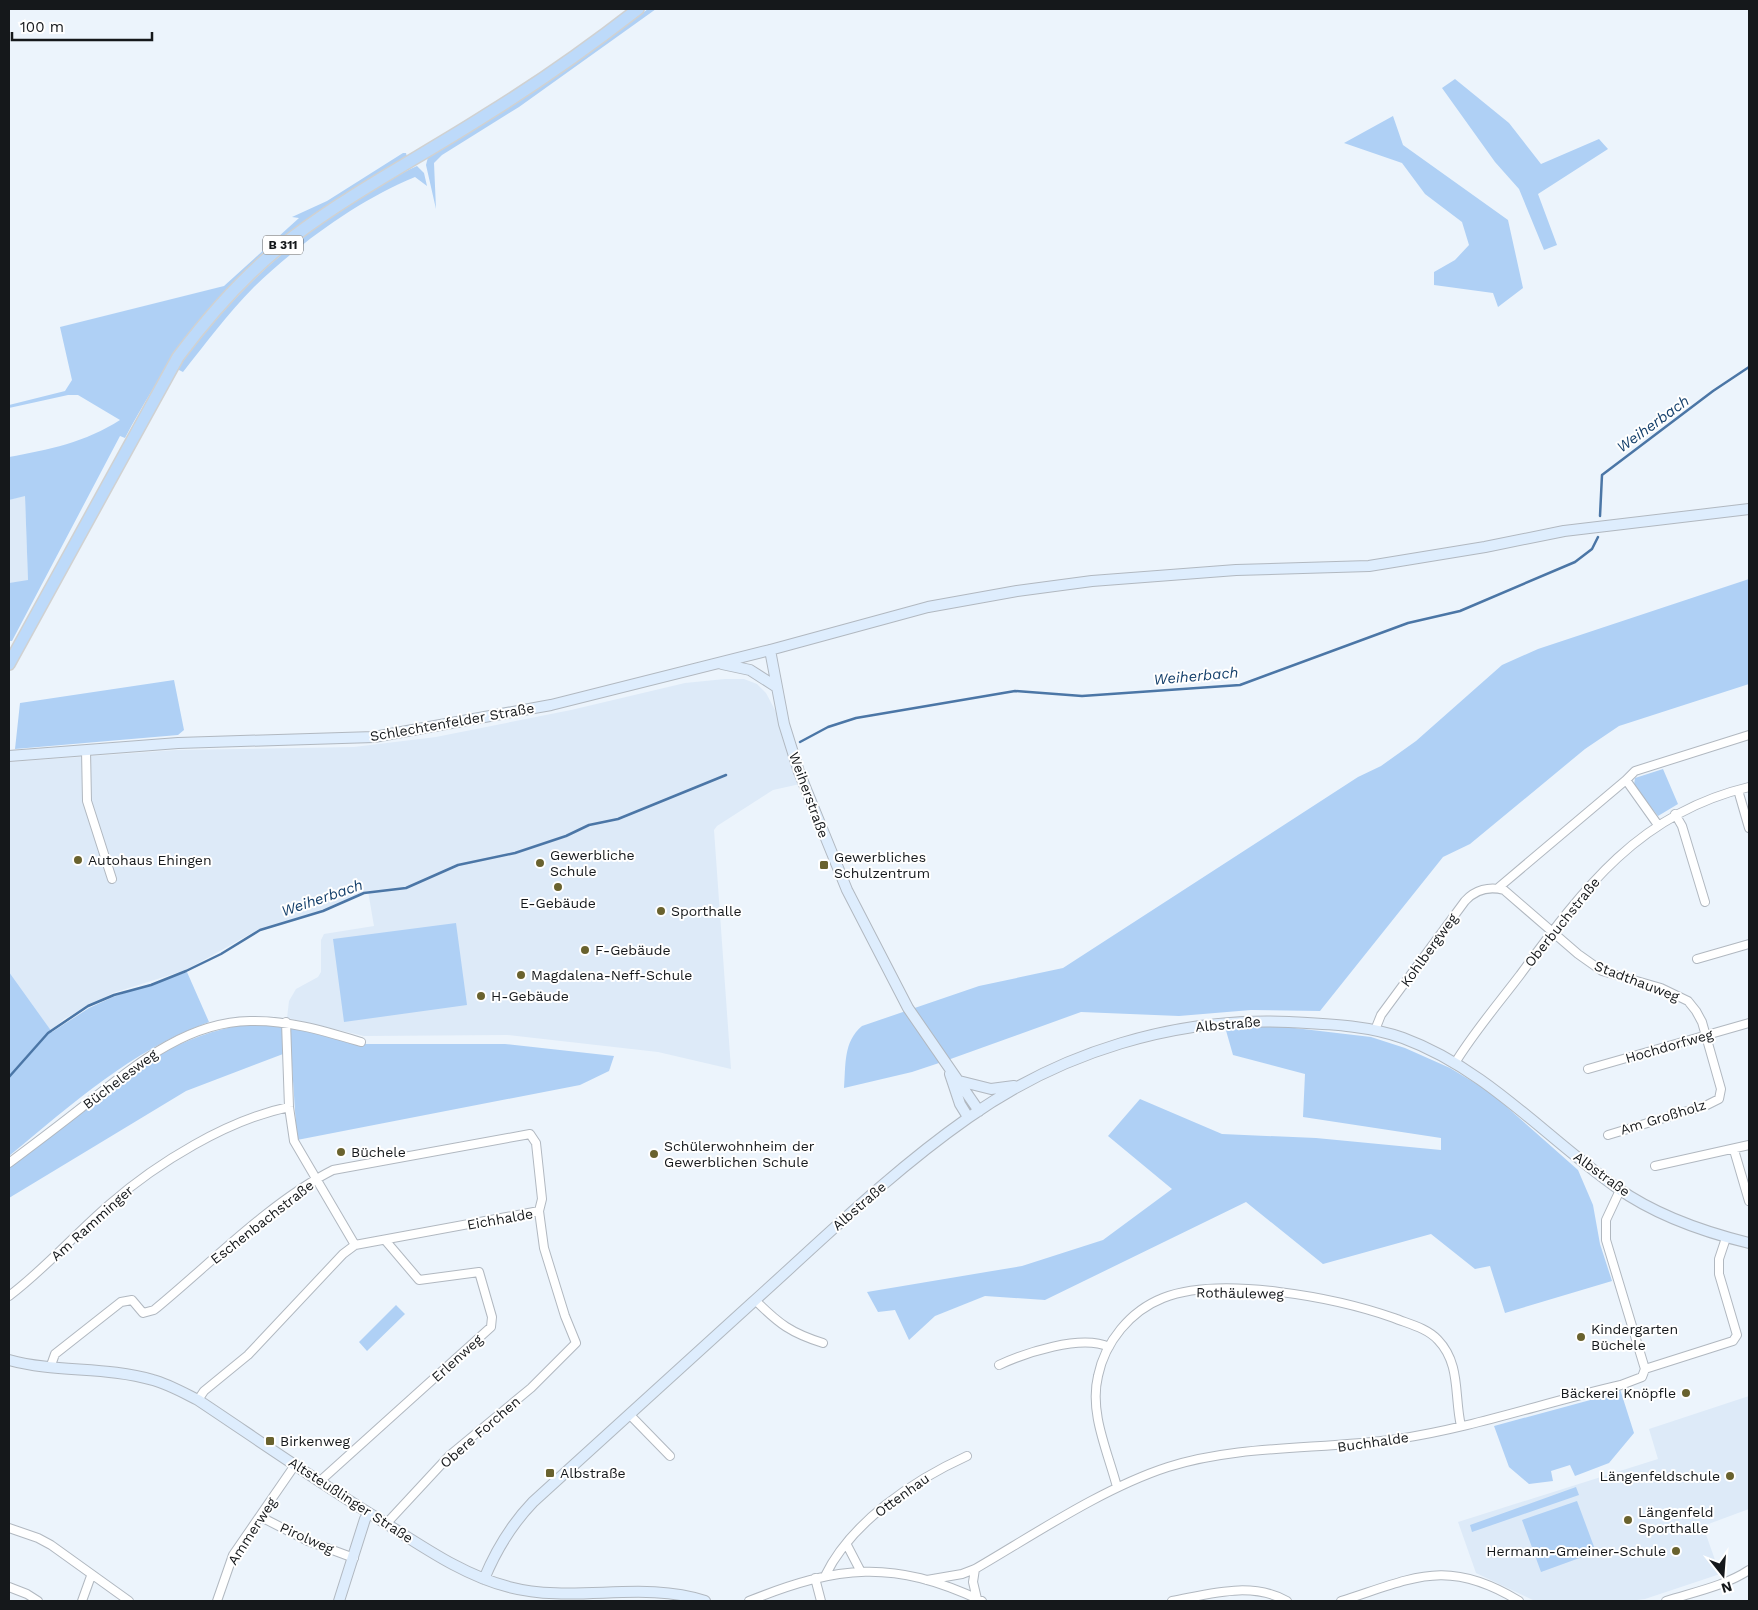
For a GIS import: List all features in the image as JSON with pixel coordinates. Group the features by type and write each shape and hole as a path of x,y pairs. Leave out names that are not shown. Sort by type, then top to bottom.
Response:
{"main road":[{"name":"B 311","path":"9,664 178,357 204,323 232,292 285,243 327,212 515,97 638,9"}],"street":[{"name":"Schlechtenfelder Straße","path":"9,756 178,743 374,737 551,705 770,650 928,607 1018,591 1092,581 1216,572 1369,566 1485,548 1564,531 1749,509"},
{"name":"Weiherstraße","path":"770,650 776,686 799,772 847,890 908,1008 978,1110"},
{"path":"716,663 730,664 750,670 776,686"},
{"name":"Kohlbergweg","path":"1375,1030 1381,1015 1465,901 1475,892 1498,888 1636,771 1749,735"},
{"path":"86,750 87,801 112,879"},
{"path":"1626,780 1658,824"},
{"name":"Oberbuchstraße","path":"1455,1064 1552,932 1589,886 1629,848 1658,824 1675,814 1706,799 1749,787"},
{"path":"1738,790 1749,828"},
{"path":"1675,814 1682,826 1705,902"},
{"path":"1498,888 1508,893 1552,932"},
{"name":"Stadthauweg","path":"1552,932 1602,970 1661,988 1688,1001 1696,1011 1706,1035 1721,1089 1718,1099"},
{"path":"1697,959 1749,944"},
{"name":"Büchelesweg","path":"9,1163 130,1068 159,1049 207,1028 248,1020 286,1022 361,1042"},
{"name":"Albstraße","path":"484,1579 503,1540 516,1520 533,1502 840,1223 921,1153 978,1110 1022,1084 1096,1051 1138,1038 1193,1027 1260,1021 1317,1023 1375,1030 1408,1040 1494,1087 1620,1190 1687,1224 1749,1244"},
{"path":"198,1400 204,1391 248,1355 343,1254 354,1245 294,1141 289,1108 286,1022"},
{"name":"Hochdorfweg","path":"1588,1070 1749,1022"},
{"name":"Weiherstraße","path":"945,1061 960,1104 968,1117"},
{"path":"959,1081 991,1089 1022,1084"},
{"name":"Am Großholz","path":"1608,1135 1707,1105 1718,1099"},
{"name":"Am Ramminger","path":"9,1296 57,1255 110,1203 159,1167 227,1129 289,1108"},
{"name":"Eschenbachstraße","path":"50,1368 54,1354 121,1302 132,1300 143,1313 154,1310 283,1202 315,1179 333,1170 530,1134 536,1143 542,1199 539,1211"},
{"path":"1655,1166 1734,1150 1749,1145"},
{"path":"1734,1150 1749,1201"},
{"path":"1620,1190 1606,1220 1606,1240 1645,1369 1733,1341 1737,1334 1720,1274 1719,1259 1726,1238"},
{"name":"Eichhalde","path":"354,1245 539,1211 544,1248 565,1316 576,1343"},
{"name":"Erlenweg","path":"320,1482 491,1326 492,1317 479,1272 419,1280 385,1240"},
{"name":"Rothäuleweg","path":"1117,1487 1101,1434 1097,1377 1109,1346 1130,1318 1148,1306 1179,1292 1263,1291 1335,1301 1415,1326 1437,1339 1446,1350 1454,1370 1461,1426"},
{"path":"755,1300 778,1323 804,1337 823,1343"},
{"path":"999,1365 1050,1348 1090,1342 1109,1346"},
{"name":"Obere Forchen","path":"386,1524 450,1455 531,1388 576,1343"},
{"name":"Altsteußlinger Straße","path":"9,1360 50,1368 120,1374 153,1380 198,1400 386,1524 444,1559 484,1579 510,1588 541,1592 676,1593 705,1601"},
{"name":"Buchhalde","path":"927,1580 962,1574 975,1569 1117,1487 1167,1467 1198,1458 1356,1445 1461,1426 1620,1385 1642,1377 1645,1369"},
{"path":"630,1415 670,1456"},
{"name":"Ottenhau","path":"826,1576 832,1562 874,1514 908,1487 967,1456"},
{"name":"Ammerweg","path":"217,1601 233,1555 261,1517 295,1465"},
{"path":"339,1601 365,1519 369,1513"},
{"name":"Pirolweg","path":"261,1517 308,1541 354,1558"},
{"path":"9,1528 38,1538 129,1601"},
{"path":"847,1545 860,1570"},
{"path":"975,1569 973,1582 980,1600"},
{"path":"749,1601 815,1578 860,1570 888,1572 927,1580 980,1600"},
{"path":"1666,1601 1722,1583 1749,1570"},
{"path":"1341,1601 1421,1577 1447,1574 1481,1582 1518,1601"},
{"path":"82,1601 91,1576"},
{"path":"815,1578 821,1601"},
{"path":"9,1587 27,1594 38,1601"},
{"path":"1172,1601 1233,1590 1257,1590 1274,1594 1287,1601"}],"shaded area":[{"path":"648,9 656,9 519,107 442,155 434,163 436,209 426,165 428,157 552,79"},
{"path":"1455,79 1509,123 1541,164 1599,139 1608,149 1538,194 1557,245 1544,250 1519,189 1495,162 1442,88"},
{"path":"1393,116 1403,145 1508,220 1523,288 1498,307 1493,293 1434,285 1434,272 1455,260 1469,245 1462,222 1425,194 1402,163 1344,143"},
{"path":"403,153 406,153 407,157 331,204 286,235 237,278 215,302 176,354 125,438 120,436 12,641 9,641 9,583 28,580 25,496 9,500 9,457 80,440 120,420 78,395 68,395 9,408 9,405 65,391 72,380 60,327 224,286 299,218 292,217 327,201"},
{"path":"417,166 424,173 427,186 415,177 372,198 330,224 290,255 254,287 217,328 183,372 177,369 218,317 239,294 284,252 335,214 390,180"},
{"path":"25,495 28,581 9,583 9,500"},
{"path":"1749,579 1749,684 1619,726 1585,749 1470,844 1443,857 1320,1011 1251,1010 1179,1016 1081,1012 912,1072 844,1088 848,1047 851,1039 862,1026 979,986 1063,968 1358,777 1381,766 1416,741 1502,665 1538,649"},
{"name":"Gewerbliche Schule","path":"744,679 757,684 766,693 775,710 800,784 773,790 717,826 714,830 731,1069 658,1052 507,1035 364,1036 287,1018 289,1001 296,989 318,977 321,972 321,940 324,934 374,926 368,891 323,910 259,929 186,970 113,993 64,1019 51,1031 9,972 9,762 176,750 354,747 436,737 571,710 685,683"},
{"path":"174,680 184,730 178,735 15,749 20,703"},
{"path":"1663,769 1678,804 1658,816 1634,785 1635,778"},
{"path":"456,923 467,1005 344,1022 333,939"},
{"path":"9,972 52,1032 89,1008 113,997 187,972 209,1022 181,1033 129,1063 79,1098 9,1156"},
{"path":"249,1024 289,1026 364,1044 505,1044 614,1056 609,1071 580,1085 297,1140 291,1051 186,1091 9,1198 9,1167 124,1079 161,1054 180,1044 223,1029"},
{"path":"1225,1027 1286,1027 1371,1037 1405,1048 1450,1068 1490,1092 1578,1170 1593,1205 1600,1244 1612,1281 1505,1313 1490,1266 1475,1269 1431,1234 1323,1264 1246,1202 1045,1300 985,1296 935,1316 909,1340 895,1310 878,1312 867,1292 1022,1266 1103,1240 1172,1189 1108,1136 1140,1099 1222,1134 1316,1138 1441,1150 1441,1138 1303,1117 1305,1074 1233,1055"},
{"path":"396,1305 405,1314 367,1351 359,1342"},
{"path":"1620,1389 1634,1433 1609,1463 1575,1476 1570,1465 1551,1471 1553,1481 1529,1484 1509,1467 1494,1426 1594,1399"},
{"path":"1749,1396 1749,1509 1703,1526 1720,1574 1645,1599 1629,1601 1535,1601 1476,1573 1458,1522 1658,1459 1649,1429"},
{"path":"1576,1487 1579,1495 1472,1532 1470,1525"},
{"path":"1577,1501 1596,1552 1541,1572 1522,1520"}],"waterway":[{"name":"Weiherbach","path":"1600,516 1602,475 1713,391 1749,367"},
{"name":"Weiherbach","path":"800,742 828,727 856,718 1015,691 1082,696 1240,685 1408,623 1460,611 1575,562 1592,549 1598,537"},
{"name":"Weiherbach","path":"9,1077 48,1033 88,1006 114,995 151,985 186,971 221,954 260,930 323,911 364,893 406,888 458,865 515,853 566,836 589,825 618,819 726,775"}],"place":[{"name":"Autohaus Ehingen","path":"78,860"},
{"name":"Gewerbliche Schule","path":"540,863"},
{"name":"Gewerbliches Schulzentrum","path":"824,865"},
{"name":"E-Gebäude","path":"558,887"},
{"name":"Sporthalle","path":"661,911"},
{"name":"F-Gebäude","path":"585,950"},
{"name":"Magdalena-Neff-Schule","path":"521,975"},
{"name":"H-Gebäude","path":"481,996"},
{"name":"Büchele","path":"341,1152"},
{"name":"Schülerwohnheim der Gewerblichen Schule","path":"654,1154"},
{"name":"Kindergarten Büchele","path":"1581,1337"},
{"name":"Bäckerei Knöpfle","path":"1686,1393"},
{"name":"Birkenweg","path":"270,1441"},
{"name":"Albstraße","path":"550,1473"},
{"name":"Längenfeldschule","path":"1730,1476"},
{"name":"Längenfeld Sporthalle","path":"1628,1520"},
{"name":"Hermann-Gmeiner-Schule","path":"1676,1551"}]}
